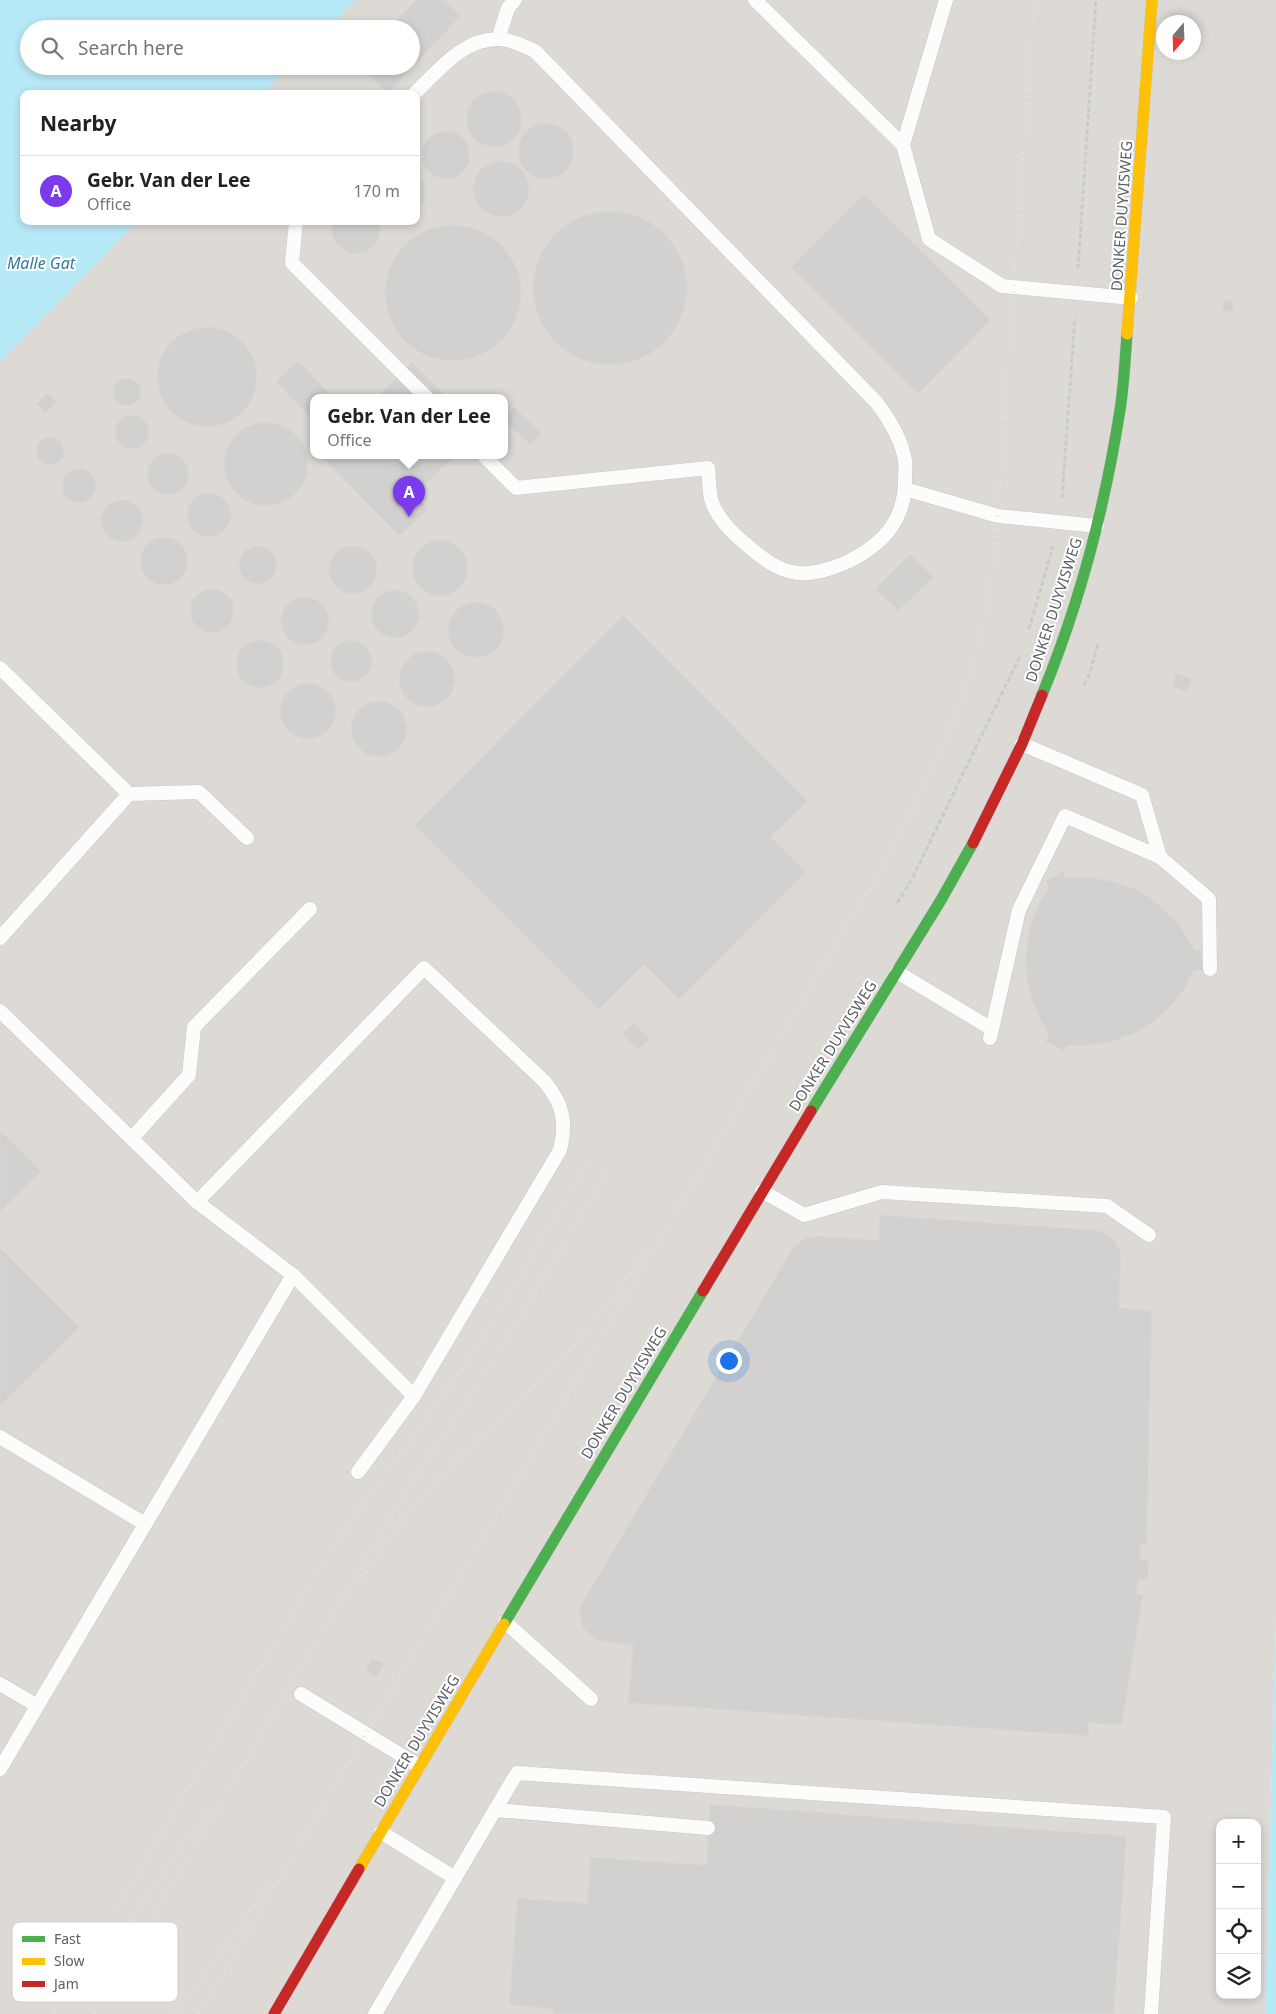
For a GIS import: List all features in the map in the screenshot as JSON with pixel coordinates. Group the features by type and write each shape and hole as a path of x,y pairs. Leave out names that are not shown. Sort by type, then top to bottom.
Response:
{"street":[{"name":"DONKER DUYVISWEG","path":"274,2014 419,1766 762,1192 941,900 984,822 1022,744 1056,661 1097,526 1120,409 1131,298 1152,0"}],"lane":[{"path":"498,39 508,8 515,0"},
{"path":"755,0 903,145 929,239 1002,286 1131,298"},
{"path":"903,145 946,0"},
{"path":"418,90 457,53 477,43 498,39 517,43 535,50 877,403 888,418 905,460 905,489 899,516 882,539 862,555 811,574 797,573 772,565 740,540 718,514 711,499 708,468 516,488 487,459"},
{"path":"296,225 292,263 423,394"},
{"path":"905,489 998,516 1097,526"},
{"path":"0,668 129,794 199,792 248,838"},
{"path":"1022,744 1142,795 1160,857"},
{"path":"0,938 129,794"},
{"path":"897,972 991,1034 1019,910 1065,816 1160,857 1209,899 1210,969"},
{"path":"132,1138 189,1075 194,1027 310,909"},
{"path":"197,1202 424,968 548,1087 560,1106 564,1121 564,1135 554,1163 414,1396 358,1472"},
{"path":"0,1011 197,1202 293,1275 414,1396"},
{"path":"762,1192 804,1215 882,1192 1107,1206 1149,1235"},
{"path":"0,1769 36,1705 293,1275"},
{"path":"0,1437 145,1524"},
{"path":"505,1622 591,1700"},
{"path":"0,1684 36,1705"},
{"path":"301,1694 419,1766"},
{"path":"375,2014 517,1773 1164,1817 1151,2014"},
{"path":"495,1810 708,1828"},
{"path":"381,1832 455,1878"}],"path":[{"name":"DONKER DUYVISWEG","path":"1028,632 1060,523 1096,0"},
{"name":"DONKER DUYVISWEG","path":"897,905 912,879 1023,650"}],"shaded area":[{"path":"355,0 1276,0 1276,1619 1265,2014 0,2014 0,362 134,225 420,225 420,90 267,90 281,75 420,75 420,20 336,20"}],"water":[{"name":"Malle Gat","path":"0,0 355,0 336,20 20,20 20,75 281,75 267,90 20,90 20,225 134,225 0,362"},
{"path":"1276,1619 1276,2014 1265,2014"}],"building":[{"path":"416,0 445,0 461,16 420,59 420,20 397,20"},
{"path":"369,75 404,75 390,90 384,90"},
{"path":"489,91 499,91 514,99 520,108 522,119 520,130 514,139 499,147 489,147 478,142 471,135 466,124 466,114 471,103 478,96"},
{"path":"541,123 551,123 566,131 572,140 574,151 572,162 566,171 551,179 541,179 530,174 523,167 518,156 518,146 523,135 530,128"},
{"path":"441,131 451,131 460,135 466,141 469,146 469,164 460,175 451,179 441,179 432,175 426,169 422,160 422,150 426,141 432,135"},
{"path":"496,161 506,161 521,169 527,178 529,189 527,200 521,209 506,217 496,217 485,212 478,205 473,194 473,184 478,173 485,166"},
{"path":"420,178 424,183 424,202 420,207"},
{"path":"864,194 991,320 918,394 791,267"},
{"path":"610,211 625,212 639,217 653,224 664,234 674,245 681,259 686,273 686,303 681,317 674,331 664,342 653,352 639,359 625,364 610,365 595,364 581,359 567,352 556,342 546,331 539,317 534,303 533,288 534,273 539,259 546,245 556,234 567,224 581,217 595,212"},
{"path":"332,225 379,225 380,230 378,240 367,252 357,254 348,253 335,242 331,231"},
{"path":"453,225 479,231 501,245 515,267 521,293 515,319 501,341 479,355 453,361 427,355 405,341 391,319 385,293 391,267 405,245 427,231"},
{"path":"1230,300 1233,301 1233,311 1226,312 1223,311 1222,304 1223,301"},
{"path":"207,327 226,331 242,342 253,358 257,377 253,396 242,412 226,423 207,427 188,423 172,412 161,396 157,377 161,358 172,342 188,331"},
{"path":"298,360 330,394 310,394 310,417 276,382"},
{"path":"412,362 444,394 380,394"},
{"path":"127,378 137,382 141,392 137,402 127,406 117,402 113,392 117,382"},
{"path":"48,393 57,402 45,413 36,404"},
{"path":"514,407 541,433 530,445 508,424 508,413"},
{"path":"132,415 139,416 144,420 148,425 148,439 144,444 139,448 132,449 125,448 120,444 116,439 115,432 116,425 120,420 125,416"},
{"path":"258,422 274,422 290,429 301,440 308,456 305,480 296,494 290,499 274,506 258,506 242,499 231,488 224,472 224,456 231,440 242,429"},
{"path":"50,437 60,441 64,451 60,461 50,465 40,461 36,451 40,441"},
{"path":"172,453 180,456 186,462 189,474 186,486 180,492 164,495 156,492 150,486 147,470 150,462 156,456"},
{"path":"324,459 452,459 415,494 429,508 399,536"},
{"path":"79,469 86,470 91,474 95,479 95,493 91,498 86,502 79,503 72,502 67,498 63,493 62,486 63,479 67,474 72,470"},
{"path":"209,493 221,497 227,503 231,515 227,527 221,533 209,537 197,533 191,527 187,515 191,503 197,497"},
{"path":"126,500 134,503 140,509 143,521 140,533 134,539 118,542 110,539 104,533 101,517 104,509 110,503"},
{"path":"159,537 169,537 178,541 184,547 187,552 187,570 178,581 169,585 159,585 150,581 144,575 140,566 140,556 144,547 150,541"},
{"path":"440,540 451,542 460,548 466,557 468,568 466,579 460,588 451,594 440,596 429,594 420,588 414,579 412,568 414,557 420,548 429,542"},
{"path":"258,546 272,551 277,565 272,579 258,584 244,579 239,565 244,551"},
{"path":"353,546 362,548 370,553 375,561 377,570 375,579 370,587 362,592 353,594 344,592 336,587 331,579 329,570 331,561 336,553 344,548"},
{"path":"910,554 934,577 898,611 875,589"},
{"path":"212,589 224,593 230,599 234,611 230,623 224,629 212,633 200,629 194,623 190,611 194,599 200,593"},
{"path":"390,590 400,590 412,597 419,609 419,619 412,631 400,638 390,638 382,634 375,627 371,619 371,609 375,601 382,594"},
{"path":"300,597 310,597 322,604 329,616 329,626 322,638 310,645 300,645 292,641 285,634 281,626 281,616 285,608 292,601"},
{"path":"471,602 481,602 496,610 502,619 504,630 502,641 496,650 481,658 471,658 460,653 453,646 448,635 448,625 453,614 460,607"},
{"path":"623,615 808,801 771,837 806,872 679,1000 644,965 599,1010 414,825"},
{"path":"255,640 265,640 277,647 284,659 284,669 277,681 265,688 255,688 247,684 240,677 236,669 236,659 240,651 247,644"},
{"path":"355,640 363,643 369,649 372,661 369,673 363,679 347,682 339,679 333,673 330,657 333,649 339,643"},
{"path":"421,651 433,651 443,655 451,663 455,679 451,695 443,703 433,707 421,707 411,703 403,695 399,685 399,673 403,663 411,655"},
{"path":"1176,673 1192,679 1187,692 1172,687"},
{"path":"308,683 319,685 328,691 334,700 336,711 334,722 328,731 319,737 308,739 297,737 288,731 282,722 280,711 282,700 288,691 297,685"},
{"path":"373,701 385,701 399,709 407,723 405,740 399,749 385,757 373,757 363,752 356,745 351,735 351,723 356,713 363,706"},
{"path":"1062,870 1066,877 1096,878 1115,882 1133,888 1151,898 1179,924 1195,950 1203,950 1201,954 1203,971 1194,971 1185,988 1173,1004 1151,1024 1135,1033 1111,1042 1084,1046 1067,1046 1063,1053 1060,1051 1061,1049 1045,1042 1049,1035 1039,1018 1032,1000 1025,962 1031,923 1049,887 1045,881 1060,874 1059,872"},
{"path":"634,1023 650,1039 638,1050 622,1034"},
{"path":"0,1130 41,1171 0,1212"},
{"path":"880,1215 1104,1232 1115,1240 1121,1252 1119,1308 1152,1311 1147,1546 1141,1545 1140,1560 1149,1561 1148,1580 1138,1579 1137,1594 1143,1595 1122,1725 1089,1723 1088,1736 628,1703 633,1645 598,1641 588,1634 582,1626 579,1611 583,1601 792,1249 803,1239 814,1236 878,1240"},
{"path":"0,1247 80,1327 1,1405 0,1403"},
{"path":"372,1658 384,1664 377,1677 365,1670"},
{"path":"710,1804 1127,1836 1114,2014 552,2014 553,2009 509,2005 517,1898 587,1903 590,1857 706,1865"}],"railway":[{"path":"199,2014 877,875 908,819 949,733 979,642 987,607 995,548 1034,0"},
{"path":"109,1922 313,1579 347,1528 478,1346 593,1154"},
{"path":"150,1922 383,1529 496,1357 611,1164"},
{"path":"362,1578 399,1527 438,1479 566,1354 609,1301 649,1246"},
{"path":"127,1922 210,1807"},
{"path":"176,2014 272,1880"},
{"path":"54,2014 61,2002"},
{"path":"95,2014 102,2002"}],"traffic: fast":[{"path":"1042,695 1079,591 1107,482 1120,410 1127,334"},
{"path":"811,1111 941,900 973,843"},
{"path":"504,1624 703,1291"}],"traffic: slow":[{"path":"1127,334 1152,0"},
{"path":"359,1869 504,1624"}],"traffic: jam":[{"path":"973,843 1022,744 1042,695"},
{"path":"703,1291 811,1111"},
{"path":"274,2014 359,1869"}],"place":[{"name":"Gebr. Van der Lee","path":"409,517"}]}
